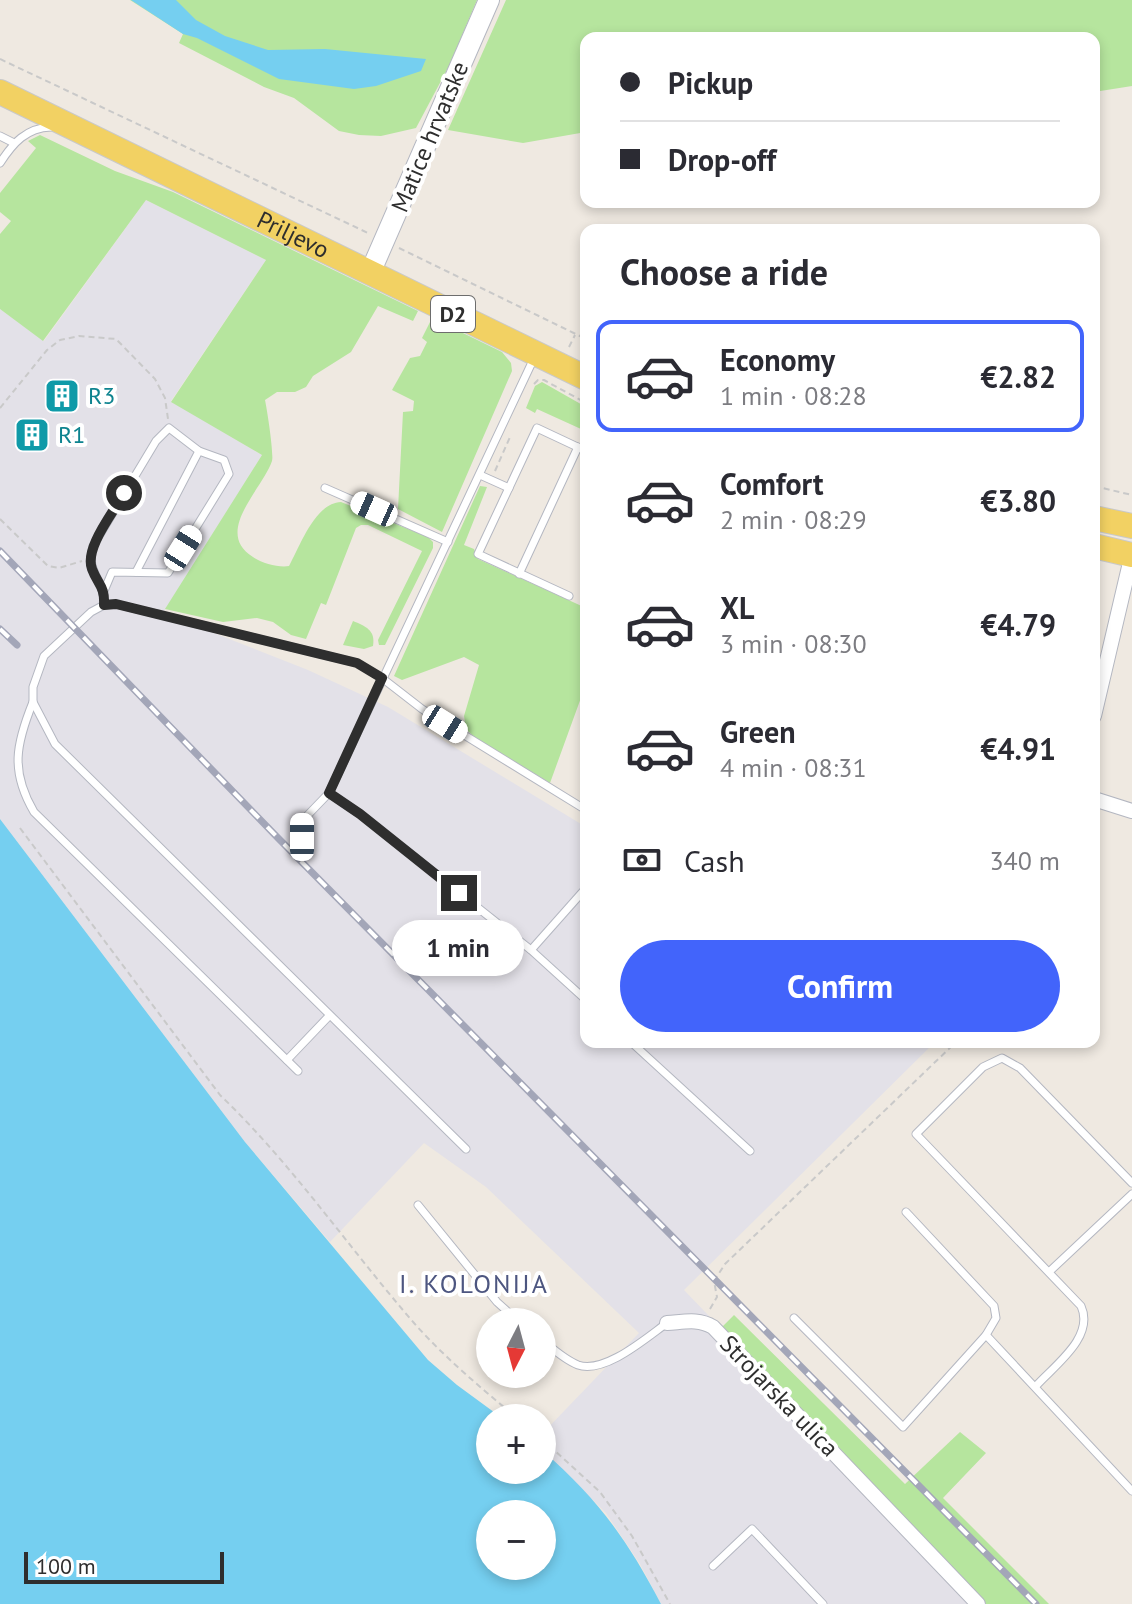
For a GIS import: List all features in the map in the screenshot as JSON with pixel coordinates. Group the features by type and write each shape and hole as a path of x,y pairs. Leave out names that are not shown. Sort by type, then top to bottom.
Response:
{"main road":[{"name":"Matice hrvatske","path":"370,273 489,0"},
{"name":"Priljevo","path":"0,92 580,375"},
{"path":"1100,519 1132,526"},
{"path":"1100,547 1132,555"}],"street":[{"path":"1100,664 1132,555"},
{"path":"1100,801 1132,811"},
{"name":"Strojarska ulica","path":"667,1323 695,1320 713,1327 978,1604"}],"lane":[{"path":"0,163 14,143 31,130 42,127 71,128"},
{"path":"0,136 14,143"},
{"path":"302,854 302,821 329,793 536,354"},
{"path":"104,591 91,567 93,546 156,441 169,428 199,451 224,460 229,474 168,573 112,572 104,591 104,605"},
{"path":"569,596 478,554 537,428 580,448"},
{"path":"136,572 199,451"},
{"path":"519,574 580,453"},
{"path":"480,475 509,488"},
{"path":"325,488 448,542"},
{"path":"298,1071 34,812 19,775 17,756 20,733 33,702 33,687 44,656 91,612 104,605 116,604 357,663 422,709 580,806"},
{"path":"33,702 55,744 466,1149"},
{"path":"329,793 360,814 531,950 580,995"},
{"path":"531,950 580,895"},
{"path":"287,1060 329,1016"},
{"path":"638,1048 750,1151"},
{"path":"1036,1386 1077,1342 1084,1329 1085,1316 1081,1306 916,1134 983,1067 1002,1058 1020,1068 1132,1183"},
{"path":"1050,1271 1132,1194"},
{"path":"418,1205 504,1308"},
{"path":"794,1318 903,1427 986,1335 996,1318 994,1306 906,1212"},
{"name":"Strojarska ulica","path":"556,1350 575,1364 596,1366 616,1358 667,1323"},
{"path":"986,1335 1132,1491"},
{"path":"713,1566 752,1529 823,1604"}],"path":[{"path":"0,59 580,336"},
{"path":"0,408 47,350 60,340 79,336 116,339 155,379 165,398 169,428"},
{"path":"534,385 538,380 544,380 580,400"},
{"path":"491,480 515,425"},
{"path":"1100,487 1132,495"},
{"path":"0,519 48,566 71,566 90,557"},
{"path":"20,828 220,1095 255,1129 416,1325 500,1404"},
{"path":"713,1327 710,1307 717,1297 714,1281 725,1264 950,1048"},
{"path":"556,1452 600,1492 632,1536 670,1604"}],"shaded area":[{"path":"146,200 266,260 171,401 262,455 163,613 308,670 388,707 580,823 580,1048 929,1048 684,1290 986,1604 661,1604 640,1564 606,1513 556,1464 556,1419 639,1333 486,1187 424,1143 330,1242 245,1142 0,819 0,309 44,341"}],"green space":[{"path":"130,0 477,0 450,64 416,128 381,136 339,131 294,98 264,87 179,43 183,34"},
{"path":"506,0 1132,0 1132,86 1100,91 1100,32 580,32 580,133 523,143 448,130"},
{"path":"40,135 115,171 173,192 418,311 413,321 378,306 351,352 313,376 306,387 295,392 277,392 265,400 272,461 239,523 238,536 242,547 257,559 280,566 289,566 316,517 332,504 341,502 428,537 433,542 433,548 385,645 379,645 378,640 422,551 368,525 356,528 326,605 321,603 306,639 291,635 273,622 257,618 223,622 165,609 262,455 171,402 266,260 146,200 43,341 0,309 0,234 11,221 0,212 0,193 36,148 28,141"},
{"path":"432,318 502,352 511,363 512,371 442,532 398,509 403,412 413,411 414,401 392,390 410,358 420,356 427,342 422,338"},
{"path":"542,382 580,404 580,429 537,409 535,413 526,408 535,386"},
{"path":"480,486 487,487 464,545 474,549 478,559 580,605 580,700 550,783 475,738 466,729 464,716 479,665 464,657 402,680 394,676"},
{"path":"353,621 371,632 373,646 364,649 343,645"},
{"path":"734,1315 905,1484 960,1432 986,1453 943,1498 1049,1604 986,1604 721,1328"}],"water":[{"path":"131,0 176,0 196,20 225,36 268,50 325,49 426,59 421,71 376,86 354,89 279,79 183,34"},
{"path":"0,819 245,1142 428,1360 483,1404 476,1404 476,1484 556,1484 556,1464 610,1521 661,1604 0,1604"}],"railway":[{"path":"0,551 278,838 1036,1604"},
{"path":"0,629 17,645"}],"place":[{"name":"R3","path":"62,396"},
{"name":"R1","path":"32,435"}],"district":[{"name":"I. KOLONIJA","path":"474,1284"}],"route":[{"path":"124,493 93,546 90,557 91,567 104,591 104,605 116,604 357,663 382,678 329,793 459,893"}]}
